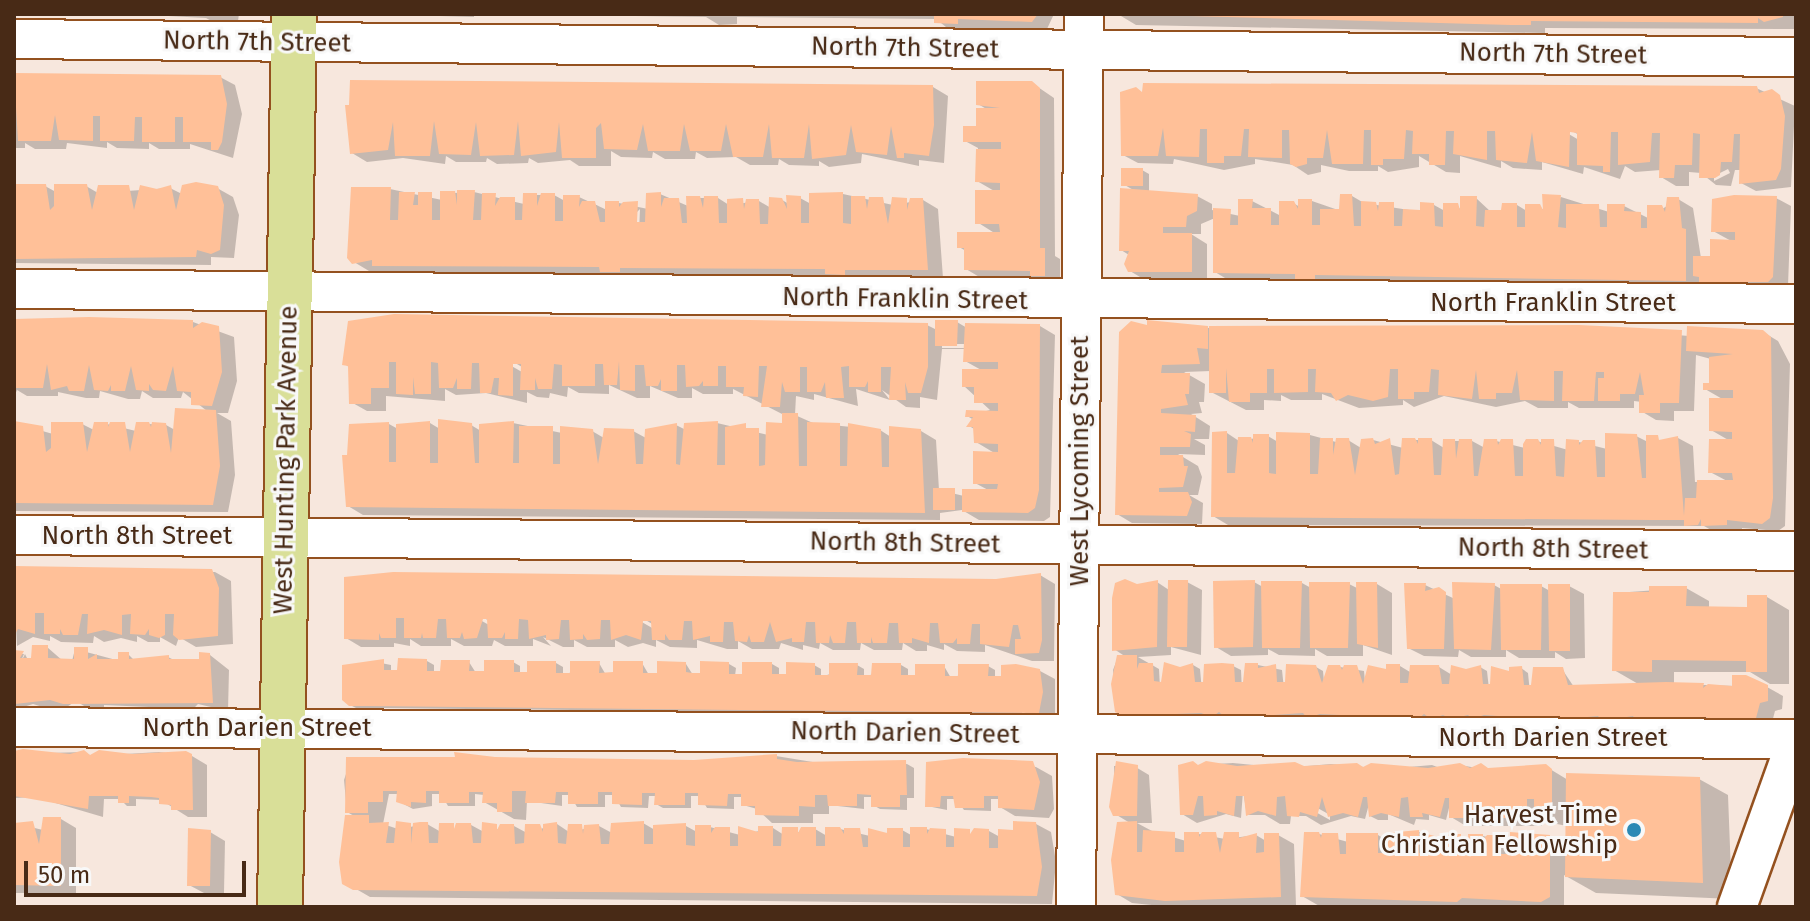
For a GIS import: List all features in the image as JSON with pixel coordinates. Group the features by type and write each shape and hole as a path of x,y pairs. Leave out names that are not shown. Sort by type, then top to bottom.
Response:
{"main road":[{"name":"West Hunting Park Avenue","path":"280,907 293,28"}],"street":[{"name":"North 7th Street","path":"14,39 293,28 1084,32 1796,57"},
{"name":"West Lycoming Street","path":"1076,907 1084,32"},
{"name":"North Franklin Street","path":"14,289 1796,304"},
{"name":"North 8th Street","path":"14,535 1796,551"},
{"name":"North Darien Street","path":"14,727 1796,741"},
{"path":"1737,907 1796,741"}],"building":[{"path":"934,14 1038,14 1032,22 958,19 958,24 934,23"},
{"path":"1119,14 1783,14 1783,17 1764,22 1758,18 1758,23 1531,21 1531,25 1511,25"},
{"path":"14,73 221,75 227,104 222,142 218,150 211,150 211,142 183,142 183,117 175,117 175,142 142,142 142,117 135,117 134,141 100,141 100,116 93,116 93,141 59,140 55,115 51,141 18,141"},
{"path":"350,80 933,85 934,125 929,156 904,153 904,158 897,158 891,126 887,155 856,152 851,125 846,155 812,159 809,124 804,158 772,158 769,124 763,157 733,157 726,124 721,151 690,151 684,124 680,151 648,151 643,124 637,150 604,149 601,123 596,128 596,158 562,158 559,122 556,152 521,156 518,121 514,155 480,156 476,122 471,155 439,154 434,121 430,156 395,156 393,122 388,150 350,154 345,105 349,105"},
{"path":"976,81 1032,81 1040,88 1040,248 1045,248 1045,276 1030,276 1030,271 964,270 964,248 957,248 957,232 1000,232 999,224 975,224 975,190 1000,190 1000,183 975,182 976,149 1001,149 1001,142 963,142 963,126 976,126 976,108 1000,108 976,105"},
{"path":"1143,83 1757,86 1759,93 1772,89 1780,95 1785,116 1781,169 1776,180 1739,184 1740,134 1734,134 1732,162 1721,162 1720,175 1715,178 1699,178 1700,134 1693,133 1692,165 1675,165 1674,178 1659,178 1660,133 1652,133 1650,162 1618,165 1618,132 1611,132 1610,172 1603,172 1603,166 1577,165 1577,133 1570,132 1569,167 1536,161 1532,132 1527,163 1496,160 1495,131 1487,131 1487,160 1453,154 1454,131 1446,131 1445,165 1429,165 1429,154 1412,154 1413,131 1406,130 1404,159 1383,159 1383,165 1371,165 1371,130 1364,130 1363,164 1332,164 1327,130 1323,158 1307,158 1307,164 1296,167 1290,164 1289,130 1282,130 1282,158 1248,157 1249,129 1244,129 1241,156 1224,156 1224,163 1207,163 1207,129 1200,129 1199,157 1166,156 1163,128 1158,156 1121,156 1120,92 1136,87 1142,92"},
{"path":"1121,168 1143,168 1143,186 1121,186"},
{"path":"196,182 218,186 224,205 220,250 211,254 197,250 196,257 14,259 14,184 46,184 50,210 54,206 54,184 87,184 92,210 98,185 129,185 134,210 140,185 157,189 171,185 176,210 182,185"},
{"path":"351,187 391,187 390,220 398,220 399,192 415,192 413,205 418,205 418,192 432,192 432,220 440,220 440,191 455,191 457,205 457,190 475,190 473,220 481,220 482,193 496,193 495,206 500,197 515,197 515,220 522,220 523,193 537,193 537,206 541,193 555,193 555,221 563,221 563,195 580,195 579,207 582,201 595,201 600,222 605,222 605,201 619,201 619,207 623,202 638,201 637,222 645,222 646,193 661,192 661,207 664,198 679,198 682,223 687,223 686,196 700,196 703,208 704,196 718,196 719,223 727,223 727,199 743,198 744,209 746,199 759,199 760,224 768,224 769,197 782,198 787,209 786,195 801,196 801,223 809,223 809,193 843,192 843,223 851,224 851,196 865,196 867,209 869,197 883,197 888,224 892,197 907,198 907,210 910,198 923,198 928,270 845,270 845,275 825,274 825,269 620,268 620,272 600,272 599,267 372,266 372,260 352,264 347,258"},
{"path":"1120,188 1198,194 1197,211 1187,216 1186,227 1163,227 1163,233 1192,233 1192,272 1128,272 1124,264 1129,251 1119,251"},
{"path":"1340,194 1352,194 1354,226 1361,226 1361,201 1376,202 1378,211 1379,202 1394,202 1394,226 1402,226 1403,209 1420,210 1420,202 1434,203 1435,226 1443,227 1443,203 1458,203 1460,210 1460,196 1477,196 1476,226 1484,227 1485,210 1501,210 1502,203 1517,203 1517,227 1525,227 1525,204 1540,204 1543,210 1542,194 1561,195 1558,227 1566,228 1566,204 1599,204 1600,227 1607,227 1607,204 1625,204 1624,211 1641,212 1641,228 1647,228 1647,205 1662,205 1665,212 1667,197 1679,197 1682,228 1686,229 1686,281 1315,275 1315,279 1295,279 1295,274 1213,273 1213,208 1231,209 1230,225 1238,225 1238,199 1253,199 1252,208 1271,208 1271,225 1279,225 1279,201 1294,201 1298,209 1298,199 1312,199 1312,225 1320,225 1320,209 1339,209"},
{"path":"1734,195 1777,196 1773,277 1768,282 1699,282 1699,277 1693,276 1693,256 1710,256 1710,239 1735,240 1735,232 1711,232 1712,199"},
{"path":"394,314 928,323 928,367 921,393 908,393 905,382 906,400 889,400 891,367 881,367 881,392 868,392 868,381 865,387 849,387 849,366 841,367 844,398 826,398 825,382 821,392 807,392 807,367 800,367 800,392 785,392 782,382 780,407 761,407 767,366 759,366 758,397 743,396 744,387 726,387 726,366 718,366 718,386 703,386 703,381 699,386 686,387 685,365 677,365 677,391 661,391 661,379 658,386 646,386 644,365 635,365 635,391 620,390 619,361 617,385 604,385 603,364 595,364 595,386 562,386 562,365 554,364 552,389 538,389 535,378 535,390 520,390 521,364 513,364 513,396 498,395 499,378 494,378 491,393 480,393 479,363 472,363 471,389 457,389 457,378 453,388 439,388 438,363 431,362 431,394 415,394 413,377 413,395 396,394 396,362 389,362 389,388 371,388 371,404 349,404 348,366 342,365 348,321"},
{"path":"89,317 193,320 193,328 202,322 219,326 222,372 212,406 191,405 191,392 177,391 173,366 166,391 153,390 149,384 149,391 136,390 131,366 125,391 111,391 111,385 108,391 94,390 89,365 84,391 69,391 67,386 51,390 47,364 43,388 14,388 14,319"},
{"path":"935,320 958,320 957,346 935,346"},
{"path":"1147,320 1208,326 1208,349 1197,348 1200,364 1162,365 1161,373 1190,373 1189,394 1185,394 1188,405 1161,409 1161,413 1196,415 1195,432 1184,431 1191,434 1190,447 1160,447 1160,455 1183,455 1184,466 1188,466 1183,487 1159,488 1159,492 1188,492 1192,502 1187,516 1115,515 1119,332 1131,321 1147,325"},
{"path":"965,323 1040,324 1039,490 1035,508 1028,513 962,512 962,489 997,489 998,484 973,484 973,451 998,452 998,444 974,443 973,427 966,427 973,417 965,417 966,410 998,411 998,403 974,403 974,387 962,387 962,369 998,369 998,362 963,362"},
{"path":"1579,325 1682,330 1679,403 1660,403 1660,413 1639,413 1639,395 1644,395 1640,372 1635,394 1620,394 1620,401 1598,401 1598,378 1604,378 1604,372 1596,372 1594,401 1562,401 1563,371 1554,371 1554,401 1520,400 1517,370 1512,393 1496,393 1496,399 1479,399 1476,370 1472,399 1438,395 1439,370 1431,369 1429,392 1414,392 1414,399 1398,399 1398,369 1390,369 1388,397 1373,401 1348,395 1336,401 1331,393 1315,392 1316,369 1308,369 1308,392 1274,393 1274,369 1267,369 1267,393 1250,393 1250,402 1229,402 1226,368 1226,393 1209,393 1209,326"},
{"path":"1687,326 1763,330 1771,337 1773,498 1770,518 1762,524 1727,520 1727,525 1701,526 1701,519 1698,525 1684,526 1684,520 1211,517 1212,432 1227,431 1227,473 1235,473 1238,437 1251,437 1253,443 1253,434 1269,434 1269,473 1276,474 1276,432 1310,433 1310,474 1318,474 1320,438 1333,438 1333,455 1336,438 1349,438 1355,475 1361,439 1373,438 1375,444 1390,438 1395,475 1399,474 1402,438 1415,438 1418,444 1418,438 1432,438 1434,475 1441,475 1443,439 1455,439 1456,459 1459,439 1472,439 1474,476 1478,476 1484,439 1497,439 1498,445 1501,439 1513,439 1515,476 1523,476 1523,444 1526,439 1538,439 1541,445 1541,439 1554,439 1556,476 1564,477 1566,439 1579,440 1579,445 1583,440 1595,440 1597,477 1605,477 1605,433 1637,434 1642,478 1646,478 1646,435 1658,435 1659,440 1678,436 1684,516 1685,498 1696,498 1697,480 1733,480 1732,473 1708,473 1709,439 1732,439 1732,432 1709,431 1709,398 1733,398 1733,390 1703,390 1703,383 1709,383 1709,357 1733,354 1686,351"},
{"path":"175,408 216,410 220,466 213,505 14,503 14,421 43,426 46,452 51,448 51,422 83,422 87,452 94,422 108,422 108,427 110,422 125,422 130,452 136,422 149,422 151,427 152,422 166,423 171,453"},
{"path":"782,413 798,413 799,466 807,466 807,422 840,423 840,466 847,466 848,423 881,429 882,467 889,467 889,426 921,429 925,513 346,507 342,455 347,455 349,424 389,422 389,462 396,462 396,424 430,421 430,463 438,463 438,419 472,423 475,463 479,463 479,424 514,421 513,463 519,463 519,426 553,426 553,464 560,464 560,426 593,429 598,464 604,428 634,429 636,464 643,464 645,429 677,423 676,464 680,465 684,423 718,421 717,465 725,465 725,427 746,423 746,428 759,428 759,466 765,465 766,422 782,423"},
{"path":"933,488 955,488 955,510 933,510"},
{"path":"14,566 212,569 219,588 218,636 179,640 173,635 174,614 165,614 165,635 159,638 149,635 149,629 145,635 130,634 131,614 122,615 122,635 104,630 87,634 88,614 82,614 78,635 63,635 60,629 60,634 44,634 44,613 35,613 35,634 18,629 14,636"},
{"path":"393,572 996,579 1041,573 1042,640 1039,653 1015,654 1015,639 1021,639 1018,625 1013,625 1009,647 980,644 980,624 972,624 970,644 957,644 957,638 953,643 940,643 938,623 930,623 929,643 912,638 912,643 899,643 898,623 889,623 887,643 873,643 871,637 871,643 857,643 856,622 847,622 845,643 833,643 830,635 829,643 816,643 815,622 806,622 804,642 792,642 792,638 776,642 770,622 764,642 751,642 749,635 747,642 735,641 733,622 724,622 723,642 710,642 710,636 693,640 692,621 684,621 682,640 669,640 665,634 665,640 652,640 651,621 643,621 641,640 626,635 611,640 610,620 601,620 600,639 587,640 583,634 583,639 570,640 569,620 561,620 559,639 546,640 546,635 529,639 528,620 519,619 518,639 505,639 505,632 502,638 488,638 487,619 483,619 477,638 464,639 462,632 460,638 447,638 446,619 438,619 436,638 423,638 422,633 421,638 404,638 404,618 396,618 396,638 381,638 379,633 379,640 344,639 344,577"},
{"path":"1125,579 1137,584 1158,580 1157,647 1112,651 1112,598 1115,583"},
{"path":"1168,580 1188,580 1187,647 1167,647"},
{"path":"1255,580 1253,647 1214,648 1213,581"},
{"path":"1261,581 1302,581 1300,648 1262,648"},
{"path":"1309,582 1350,582 1348,648 1310,648"},
{"path":"1356,582 1377,582 1378,648 1357,644"},
{"path":"1452,582 1495,583 1491,650 1454,649"},
{"path":"1404,583 1426,583 1425,591 1439,587 1446,592 1444,649 1407,649"},
{"path":"1500,584 1542,584 1541,650 1501,650"},
{"path":"1548,584 1570,584 1570,651 1549,651"},
{"path":"1649,586 1687,586 1686,606 1747,607 1747,595 1767,595 1767,672 1746,672 1746,661 1652,660 1652,672 1612,671 1613,592 1649,592"},
{"path":"32,645 48,645 48,658 74,659 74,647 88,647 88,659 97,654 97,659 118,659 118,652 129,652 129,659 169,655 169,659 199,659 199,652 210,653 213,703 63,704 50,700 15,704 14,650 24,651 20,658 31,658"},
{"path":"1117,655 1137,655 1137,669 1139,663 1153,663 1154,681 1161,682 1164,662 1180,667 1193,663 1195,682 1203,682 1204,664 1222,663 1234,664 1235,682 1243,682 1245,663 1258,663 1258,668 1276,664 1277,682 1285,682 1286,664 1316,665 1322,683 1328,665 1340,665 1342,670 1344,665 1357,665 1363,684 1368,665 1386,669 1386,664 1400,664 1400,683 1408,683 1410,665 1439,665 1442,684 1449,684 1451,665 1466,669 1481,665 1483,684 1490,684 1491,666 1509,671 1509,667 1522,666 1524,685 1531,685 1533,667 1563,667 1568,685 1666,682 1704,683 1703,688 1708,684 1732,686 1732,675 1746,675 1768,685 1768,701 1760,703 1755,722 1732,718 1719,722 1705,717 1699,722 1650,717 1636,721 1633,716 1602,721 1598,716 1555,720 1484,715 1472,719 1468,715 1451,719 1443,715 1431,719 1424,714 1418,719 1320,714 1307,718 1303,713 1226,718 1219,712 1212,717 1201,713 1124,716 1115,712 1111,684"},
{"path":"398,658 427,659 427,671 440,671 441,660 470,660 469,671 484,671 484,660 514,660 514,672 527,672 527,661 556,661 556,673 570,673 570,661 600,661 599,673 613,672 613,661 643,661 643,673 657,673 657,661 686,662 686,672 692,673 700,673 700,661 729,662 729,674 742,674 742,662 772,662 772,674 786,674 786,662 815,663 815,675 829,675 829,663 858,663 857,675 871,675 872,663 901,663 901,675 915,675 915,664 945,664 945,676 958,676 958,664 989,664 988,676 1001,676 1001,665 1016,664 1040,669 1043,692 1039,713 349,706 342,700 342,665 384,659 384,670 397,670"},
{"path":"23,749 70,754 84,750 90,755 99,750 132,754 186,751 192,754 193,810 171,810 171,805 159,804 159,798 151,797 129,796 129,803 118,803 118,796 89,796 88,809 14,796 14,751"},
{"path":"454,752 495,757 694,760 777,754 777,759 797,762 906,760 907,795 900,795 900,807 871,807 871,795 857,794 857,806 828,806 827,795 815,795 815,807 799,806 799,816 755,815 755,806 741,806 741,794 728,794 727,806 698,805 698,793 685,793 685,805 654,805 655,793 642,793 642,805 612,804 612,792 598,792 598,804 568,804 568,792 556,792 555,803 525,803 526,791 512,791 512,812 497,812 497,803 482,803 483,792 469,792 469,803 439,803 439,791 426,791 426,803 411,802 411,807 396,802 397,791 383,791 383,802 368,802 368,813 345,813 346,757 455,757"},
{"path":"963,758 1033,761 1040,782 1034,810 998,808 998,796 984,796 984,808 955,808 953,796 941,796 940,807 925,807 926,762"},
{"path":"1116,761 1138,765 1137,816 1113,816 1109,807"},
{"path":"1193,761 1198,765 1206,761 1237,766 1295,762 1304,766 1357,763 1363,767 1371,763 1428,768 1460,763 1470,768 1481,763 1488,768 1546,764 1552,769 1552,819 1534,818 1534,799 1527,799 1527,818 1449,818 1449,798 1445,798 1440,817 1422,813 1423,817 1410,817 1408,797 1401,798 1399,817 1381,813 1369,817 1367,797 1363,797 1358,817 1343,813 1328,817 1322,797 1317,817 1300,812 1299,817 1287,816 1285,796 1277,797 1276,816 1258,811 1246,816 1244,796 1236,796 1234,816 1217,811 1217,815 1204,816 1203,796 1198,796 1193,815 1180,815 1178,765"},
{"name":"Harvest Time Christian Fellowship","path":"1566,773 1700,777 1703,883 1565,877"},
{"path":"345,815 369,815 369,823 389,822 386,843 394,843 396,821 411,823 411,844 413,823 420,822 428,822 429,843 438,843 439,823 454,823 454,829 456,823 471,823 473,843 481,843 482,822 497,824 497,830 500,824 514,824 515,844 524,843 525,824 540,824 543,832 543,824 557,822 558,843 566,844 568,824 582,824 583,834 584,825 599,824 601,844 609,844 611,823 644,821 644,844 653,844 653,825 686,823 686,845 695,846 695,825 711,825 711,833 715,827 730,827 730,846 738,846 738,826 758,832 758,826 773,826 773,846 781,846 782,827 798,827 798,833 801,827 816,827 816,846 825,846 825,827 840,827 844,834 844,828 860,828 863,847 868,847 868,828 887,833 887,828 903,828 903,847 910,847 910,827 927,827 927,834 930,828 946,829 946,847 954,847 954,828 970,829 970,834 974,828 989,829 989,848 998,848 998,829 1013,830 1013,821 1036,822 1042,867 1037,896 353,890 342,884 339,862"},
{"path":"43,817 61,817 61,886 14,885 14,823 33,821 39,844"},
{"path":"1137,821 1137,852 1142,852 1143,830 1175,832 1175,852 1184,852 1184,832 1199,832 1199,837 1202,832 1216,832 1220,853 1224,832 1239,832 1239,838 1257,833 1256,853 1264,852 1264,833 1279,833 1281,897 1165,901 1115,895 1111,860 1117,822"},
{"path":"188,828 211,830 210,886 187,886"},
{"path":"1419,830 1419,853 1427,853 1427,834 1446,839 1446,834 1461,834 1461,854 1469,854 1468,834 1483,834 1483,840 1487,835 1501,835 1501,854 1510,854 1510,832 1550,835 1550,897 1541,902 1462,898 1457,902 1300,897 1304,832 1319,832 1321,838 1322,833 1338,833 1340,854 1346,854 1346,833 1378,833 1378,853 1387,853 1387,833"}],"place":[{"name":"Harvest Time Christian Fellowship","path":"1634,830"}]}
